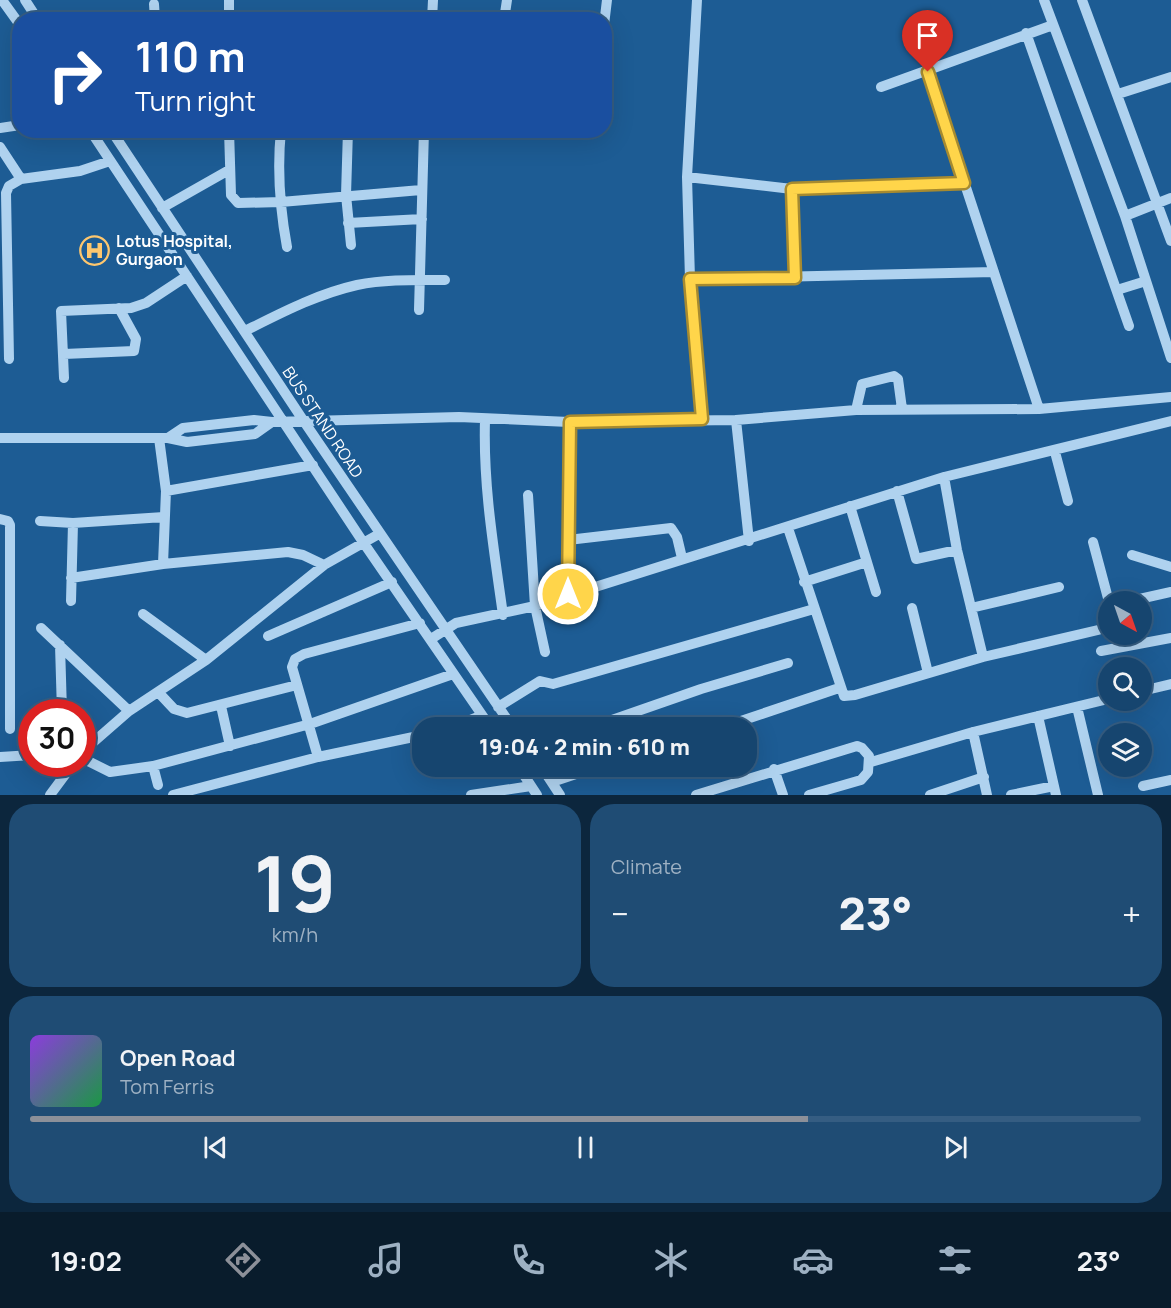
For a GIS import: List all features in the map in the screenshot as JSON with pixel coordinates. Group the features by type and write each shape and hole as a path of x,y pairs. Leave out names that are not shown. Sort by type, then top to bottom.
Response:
{"street":[{"path":"2,0 12,14"},
{"path":"697,0 687,177 690,279 702,419"},
{"path":"1044,0 1125,216 1171,358"},
{"path":"1082,0 1171,241"},
{"path":"154,4 154,12"},
{"path":"881,87 928,72 1026,33 1053,25"},
{"path":"1026,33 1129,326"},
{"path":"928,72 1039,409"},
{"path":"1118,94 1171,77"},
{"name":"BUS STAND ROAD","path":"95,138 363,542 420,622 482,716"},
{"name":"BUS STAND ROAD","path":"116,138 379,534 505,717"},
{"path":"229,138 231,195 238,203 281,202 421,190"},
{"path":"280,138 281,202 288,247"},
{"path":"348,138 346,195 351,245"},
{"path":"419,310 424,138"},
{"path":"0,147 21,179"},
{"path":"9,359 4,335 2,218 9,186 21,179 71,173 110,161"},
{"path":"162,208 229,170"},
{"path":"687,177 792,189 964,183"},
{"path":"792,189 795,278"},
{"path":"1125,216 1171,198"},
{"path":"348,223 422,219"},
{"path":"690,279 994,272"},
{"path":"64,378 61,311 131,308 146,303 187,276"},
{"path":"245,331 299,304 356,285 445,280"},
{"path":"1117,290 1146,282"},
{"path":"64,354 134,351 136,339 119,308"},
{"path":"856,410 862,384 894,376 898,379 902,409"},
{"path":"0,438 163,438 187,442 255,434 272,422 303,420 459,417 485,420 570,422 736,420 856,410 1039,409 1171,397"},
{"path":"485,420 484,459 488,509 503,615"},
{"path":"736,420 749,541"},
{"path":"568,594 570,422"},
{"path":"431,639 456,623 503,615 535,606 682,558 749,541 944,477 1055,452 1171,422"},
{"path":"163,438 166,491 163,564"},
{"path":"1055,452 1068,501"},
{"path":"166,491 313,465"},
{"path":"944,477 957,550 983,657"},
{"path":"897,491 916,560 957,550"},
{"path":"528,495 535,606 544,652"},
{"path":"850,506 876,592"},
{"path":"40,521 73,523 164,517"},
{"path":"0,519 8,521 10,525 4,560 4,670 10,729"},
{"path":"71,601 73,523"},
{"path":"568,540 671,528 677,537 682,558"},
{"path":"788,528 839,688 841,693 849,696 983,657 1098,630"},
{"path":"96,740 129,711 206,660 324,565 379,534"},
{"path":"1093,542 1106,591"},
{"path":"71,578 163,564 288,552 303,555 324,565"},
{"path":"1132,555 1171,567"},
{"path":"804,582 867,562"},
{"path":"268,636 392,582"},
{"path":"971,608 1059,587"},
{"path":"1152,596 1171,592"},
{"path":"912,608 928,673"},
{"path":"498,707 540,681 553,684 814,609"},
{"path":"143,614 206,660"},
{"path":"318,757 292,663 304,654 420,622"},
{"path":"41,628 129,711"},
{"path":"1101,651 1171,638"},
{"path":"60,645 62,699"},
{"path":"621,717 701,689 788,663"},
{"path":"96,765 110,772 153,766 310,724 453,675"},
{"path":"1152,689 1171,684"},
{"path":"159,693 179,712 221,706 297,685"},
{"path":"753,717 839,688"},
{"path":"871,762 973,732 1098,702"},
{"path":"221,706 230,746"},
{"path":"1077,707 1098,795"},
{"path":"1011,795 1055,790 1038,716"},
{"path":"973,732 987,795"},
{"path":"173,795 318,757 412,737"},
{"path":"696,795 774,769 857,746 862,748 871,762 868,772 861,780 809,795"},
{"path":"0,757 18,756"},
{"path":"153,766 158,785"},
{"path":"774,769 783,795"},
{"path":"50,795 63,777"},
{"path":"471,795 534,790 525,777"},
{"path":"549,777 560,795"},
{"path":"552,782 567,777"},
{"path":"930,795 984,777"},
{"path":"1143,786 1171,780"}],"place":[{"name":"Lotus Hospital, Gurgaon","path":"95,250"}],"route":[{"path":"568,594 570,422 702,419 690,279 795,278 792,189 964,183 928,72"}]}
